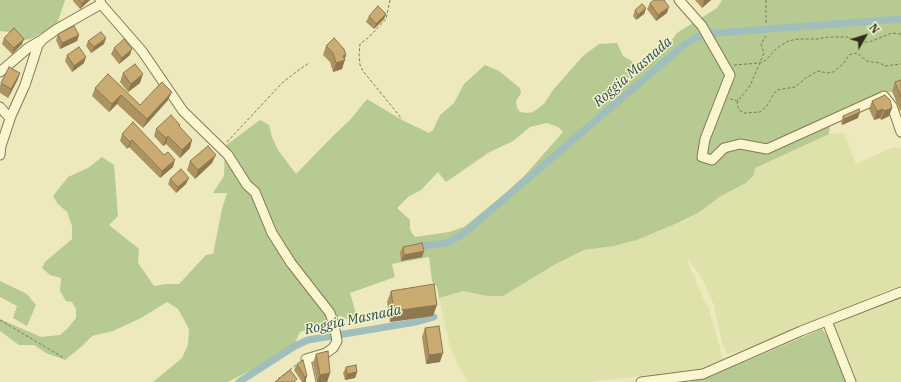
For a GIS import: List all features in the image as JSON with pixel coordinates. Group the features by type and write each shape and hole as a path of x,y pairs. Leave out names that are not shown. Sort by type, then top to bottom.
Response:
{"street":[{"path":"679,0 701,24 730,75 705,139 702,157 712,160 724,148 740,144 767,149 884,96 892,106 901,132"},
{"path":"0,72 28,48 100,2 142,51 183,111 228,155 247,185 255,192 272,233 291,263 330,313 337,341 333,348 326,353 306,359 311,382"},
{"path":"0,155 1,146 11,116 25,85 38,45 42,39"},
{"path":"0,107 7,115 11,116"},
{"path":"641,382 703,374 827,321 901,292"},
{"path":"827,321 851,382"}],"path":[{"path":"390,0 386,19 360,44 359,55 362,71 402,120"},
{"path":"766,0 766,24"},
{"path":"725,66 760,63 766,60 777,48 788,41 798,39 817,40 828,37 847,37 863,42 869,42 892,33 901,34"},
{"path":"766,36 761,44 764,53 760,63 750,86 737,104 739,110 744,112 760,112 767,106 777,90 795,87 818,71 827,73 833,72 849,55 852,54 857,53 867,61 880,63 885,66 901,64"},
{"path":"227,142 282,83 309,63"},
{"path":"729,97 738,102"},
{"path":"0,320 64,358"},
{"path":"275,382 302,360 306,359"}],"green space":[{"path":"0,0 65,0 57,24 33,38 19,42 9,32 0,31"},
{"path":"722,0 901,0 901,93 886,92 860,101 831,116 829,134 755,168 754,175 746,183 721,196 698,213 637,240 614,246 584,250 554,265 503,296 488,296 463,291 439,298 437,287 432,281 429,257 392,264 395,277 350,293 359,324 340,316 319,327 300,332 295,343 261,365 228,382 153,382 182,358 188,345 189,329 178,309 167,302 141,318 113,331 92,336 65,360 46,353 34,345 19,345 0,331 0,319 41,337 60,335 76,318 76,309 72,302 66,301 60,291 61,278 50,275 42,268 45,262 72,239 72,226 67,212 58,204 53,196 68,177 88,168 102,157 114,165 118,216 109,225 139,249 138,263 154,286 179,284 206,255 213,254 222,209 227,193 213,193 224,176 225,146 260,120 269,125 272,137 278,150 296,174 350,120 367,99 404,121 429,133 433,130 440,115 454,103 464,84 485,65 499,71 520,88 521,93 516,101 517,108 520,112 533,112 544,104 553,90 583,56 599,44 617,43 623,56 638,65 640,61 661,55 677,33 717,8","holes":["547,123 558,127 563,132 526,174 506,193 464,227 449,232 415,237 412,233 410,229 410,220 397,208 408,197 421,190 438,172 446,182 488,153 513,141 530,127"]},
{"path":"844,133 856,164 894,147 901,148 901,286 738,352 727,354 722,343 714,305 702,278 686,257 703,298 708,306 723,359 703,369 588,382 468,382 450,347 439,298 463,291 503,296 554,265 584,250 614,246 637,240 675,224 698,213 721,196 746,183 754,175 754,168 763,163 829,134"},
{"path":"0,281 27,294 36,305 27,326 13,318 17,306 0,297"},
{"path":"901,294 901,382 853,382 832,321"},
{"path":"822,329 835,346 849,382 688,382 709,377"}],"building":[{"path":"79,0 86,0 82,3"},
{"path":"654,0 664,0 669,7 658,15 650,3"},
{"path":"642,4 646,8 638,15 635,10"},
{"path":"378,6 386,14 376,24 369,16"},
{"path":"74,26 79,35 62,43 58,34"},
{"path":"14,28 24,39 14,48 4,38"},
{"path":"101,32 106,38 94,47 88,41"},
{"path":"334,38 344,49 346,55 343,56 345,60 336,63 333,53 326,46"},
{"path":"124,39 132,49 122,58 114,48"},
{"path":"79,47 86,57 74,66 67,55"},
{"path":"135,64 143,74 131,84 123,73"},
{"path":"9,67 20,73 11,89 1,83"},
{"path":"108,74 140,105 162,82 172,92 147,119 121,95 112,104 95,88"},
{"path":"901,80 901,97 895,82"},
{"path":"885,95 890,100 892,108 884,111 883,109 877,111 872,101"},
{"path":"859,109 860,112 844,119 843,116"},
{"path":"171,115 192,140 182,150 168,136 166,138 156,129"},
{"path":"133,122 164,155 168,152 175,160 162,171 132,140 130,142 122,134"},
{"path":"208,146 216,155 198,170 190,161"},
{"path":"181,169 189,178 178,187 170,179"},
{"path":"422,243 424,251 404,255 403,247"},
{"path":"434,284 437,305 394,311 391,291"},
{"path":"439,326 443,353 429,355 425,328"},
{"path":"328,351 330,373 320,375 316,354"},
{"path":"303,360 307,376 305,377 297,364"},
{"path":"356,365 357,372 347,374 346,367"},
{"path":"290,370 297,379 294,382 275,382"}],"waterway":[{"name":"Roggia Masnada","path":"423,246 447,243 463,234 685,44 703,34 901,19"},
{"name":"Roggia Masnada","path":"239,382 295,346 308,340 416,322 434,317"}]}
